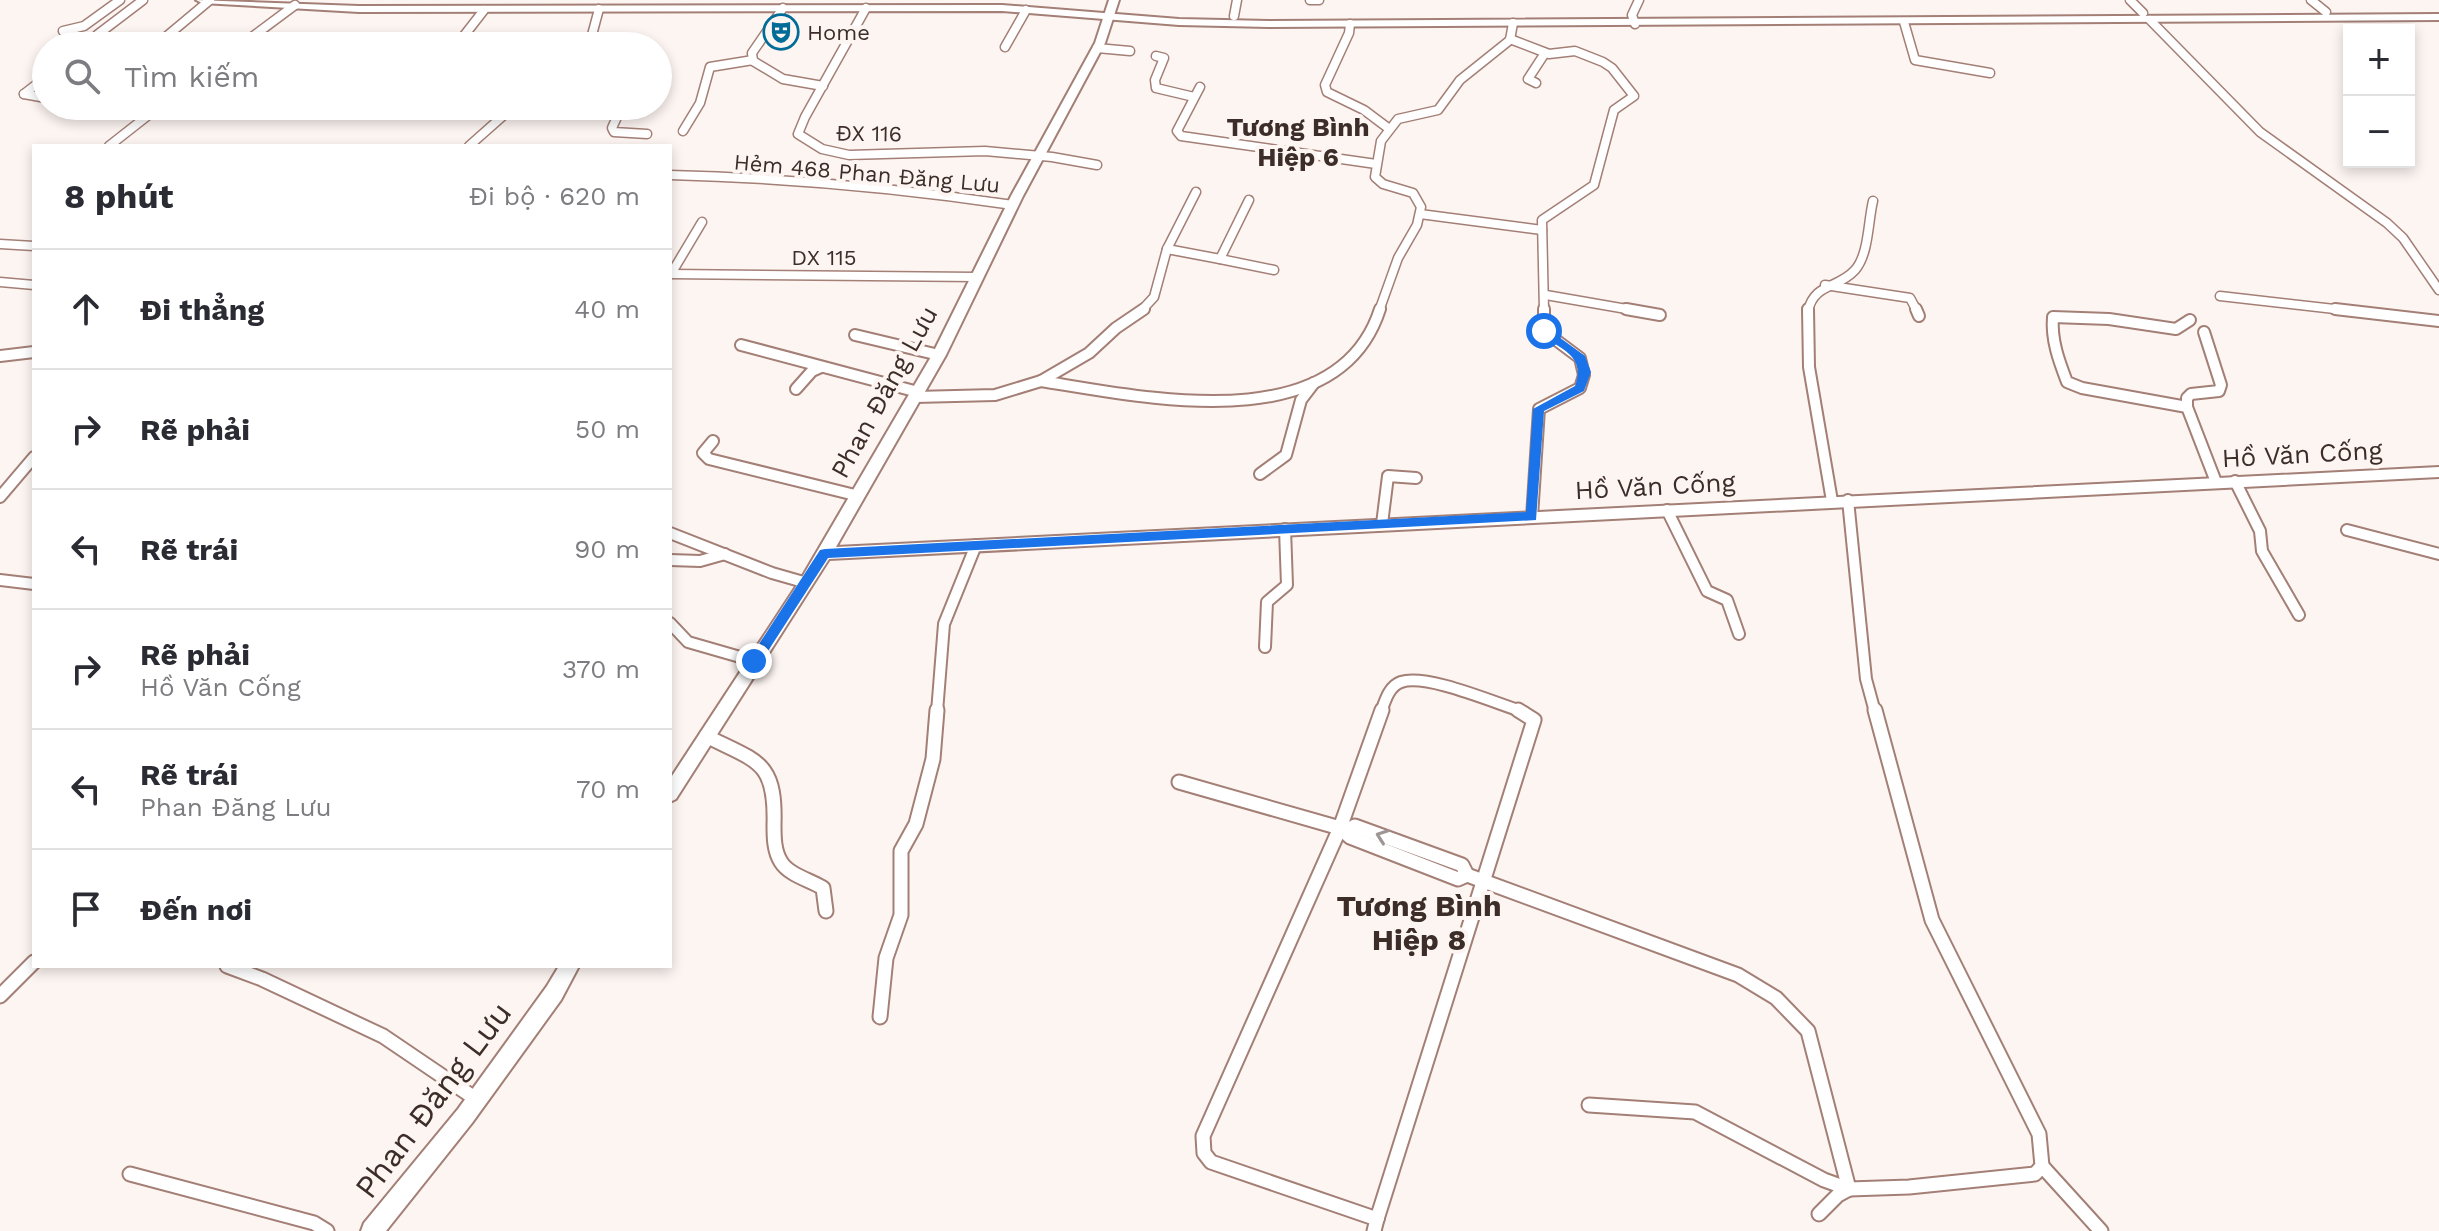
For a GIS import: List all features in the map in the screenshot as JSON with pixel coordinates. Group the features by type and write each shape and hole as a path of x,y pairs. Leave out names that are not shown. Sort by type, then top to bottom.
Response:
{"main road":[{"path":"202,0 295,5 563,1 783,8 1111,8 1179,22 2330,15 2439,17"},
{"path":"327,0 484,10 599,9 798,0"},
{"path":"1013,0 1234,16 1513,23 1634,20 1904,22 2147,17"},
{"path":"2330,15 2439,10"}],"street":[{"path":"63,31 84,26 120,0"},
{"path":"101,32 143,0"},
{"path":"172,32 210,0"},
{"path":"1234,16 1237,0"},
{"path":"1310,0 1319,0"},
{"path":"1634,20 1639,0"},
{"path":"2130,0 2260,132 2387,223 2403,238 2439,290"},
{"path":"2311,0 2330,15"},
{"path":"259,32 295,5"},
{"path":"753,60 752,53 783,8"},
{"name":"ĐX 116","path":"866,8 798,134 818,148 850,155 962,151 1039,155"},
{"name":"Phan Đăng Lưu","path":"672,791 807,583 939,355 1013,205 1097,48 1111,8"},
{"path":"593,32 599,9"},
{"path":"467,32 484,10"},
{"path":"1005,47 1026,10"},
{"path":"1350,20 1349,33 1325,85 1327,92 1364,110 1388,128"},
{"path":"1904,22 1913,59 1990,73"},
{"path":"1041,381 1181,399 1269,399 1326,379 1352,358 1368,338 1398,258 1420,214 1418,197 1406,189 1382,184 1375,177 1388,128 1401,116 1438,110 1452,87 1510,39 1513,23"},
{"path":"1510,39 1545,53 1559,55 1575,51 1603,62 1612,68 1634,96 1614,110 1594,185 1546,215 1542,230 1546,295 1544,331 1582,359 1585,372 1580,388 1539,409 1532,517"},
{"path":"1097,48 1130,51"},
{"path":"1536,83 1528,79 1545,53"},
{"path":"1156,56 1164,58 1155,80 1156,88 1194,97"},
{"path":"683,131 700,103 710,67 753,60 783,79 823,86"},
{"path":"1200,87 1177,131 1181,136 1376,164"},
{"path":"112,144 142,120"},
{"path":"471,144 498,120"},
{"path":"616,120 612,128 614,132 647,134"},
{"path":"1039,155 1097,165"},
{"name":"Hẻm 468 Phan Đăng Lưu","path":"672,175 762,177 932,193 1013,205"},
{"path":"741,345 916,395 995,395 1041,381 1089,353 1116,328 1146,308 1157,291 1167,249 1196,192"},
{"path":"1220,259 1249,200"},
{"path":"1873,201 1860,263 1851,274 1816,290 1806,311 1806,334 1840,501 1866,679 1932,920 2039,1134 2042,1166 2101,1231"},
{"path":"1420,214 1542,230"},
{"path":"672,271 702,222"},
{"path":"0,244 32,246"},
{"path":"1167,249 1274,270"},
{"name":"DX 115","path":"672,274 977,277"},
{"path":"0,282 32,285"},
{"path":"1825,285 1910,298 1919,316"},
{"path":"1546,295 1660,315"},
{"path":"2220,296 2439,321"},
{"path":"2187,407 2082,388 2067,382 2054,347 2051,328 2053,317 2109,319 2176,329 2190,320"},
{"path":"2204,332 2221,385 2219,391 2213,393 2191,394 2187,398 2187,407 2216,482"},
{"path":"855,335 939,355"},
{"path":"0,356 32,352"},
{"path":"796,389 812,371 821,367"},
{"path":"1260,474 1286,455 1301,400 1314,383"},
{"path":"713,441 703,453 709,459 859,496"},
{"path":"0,497 32,459"},
{"name":"Hồ Văn Cống","path":"825,553 2439,472"},
{"path":"1382,524 1388,476 1416,478"},
{"path":"2235,481 2260,531 2262,551 2299,615"},
{"path":"1667,510 1707,591 1727,600 1739,634"},
{"path":"1265,647 1267,602 1286,588 1288,580 1285,529"},
{"path":"2347,530 2439,554"},
{"path":"672,534 807,583"},
{"path":"880,1017 886,958 901,915 901,851 916,824 933,759 944,624 976,545"},
{"path":"672,560 700,561 725,554"},
{"path":"0,580 32,584"},
{"path":"672,625 688,642 754,661"},
{"path":"1422,680 1526,713 1534,720 1389,1172 1376,1225 1211,1162 1204,1153 1203,1136 1215,1104 1343,830 1388,693 1400,682 1422,680"},
{"path":"706,736 757,763 768,773 774,787 772,828 779,857 787,868 823,888 826,911"},
{"path":"1179,782 1343,830 1350,837 1411,854 1458,879 1467,875 1484,881 1738,975 1777,996 1808,1031 1849,1189"},
{"path":"0,996 32,964"},
{"path":"232,968 383,1036 476,1099"},
{"name":"Phan Đăng Lưu","path":"376,1230 554,993 568,968"},
{"path":"1589,1105 1695,1112 1824,1180 1849,1189 1909,1187 2035,1174 2042,1166"},
{"path":"130,1174 314,1223 327,1231"},
{"path":"1819,1214 1838,1195 1849,1189"}],"place":[{"name":"Home","path":"781,32"}],"district":[{"name":"Tương Bình Hiệp 6","path":"1298,142"},
{"name":"Tương Bình Hiệp 8","path":"1419,923"}],"route":[{"path":"754,661 825,553 1532,517 1539,409 1574,393 1580,388 1585,372 1585,364 1576,353 1547,336 1544,331"}]}
